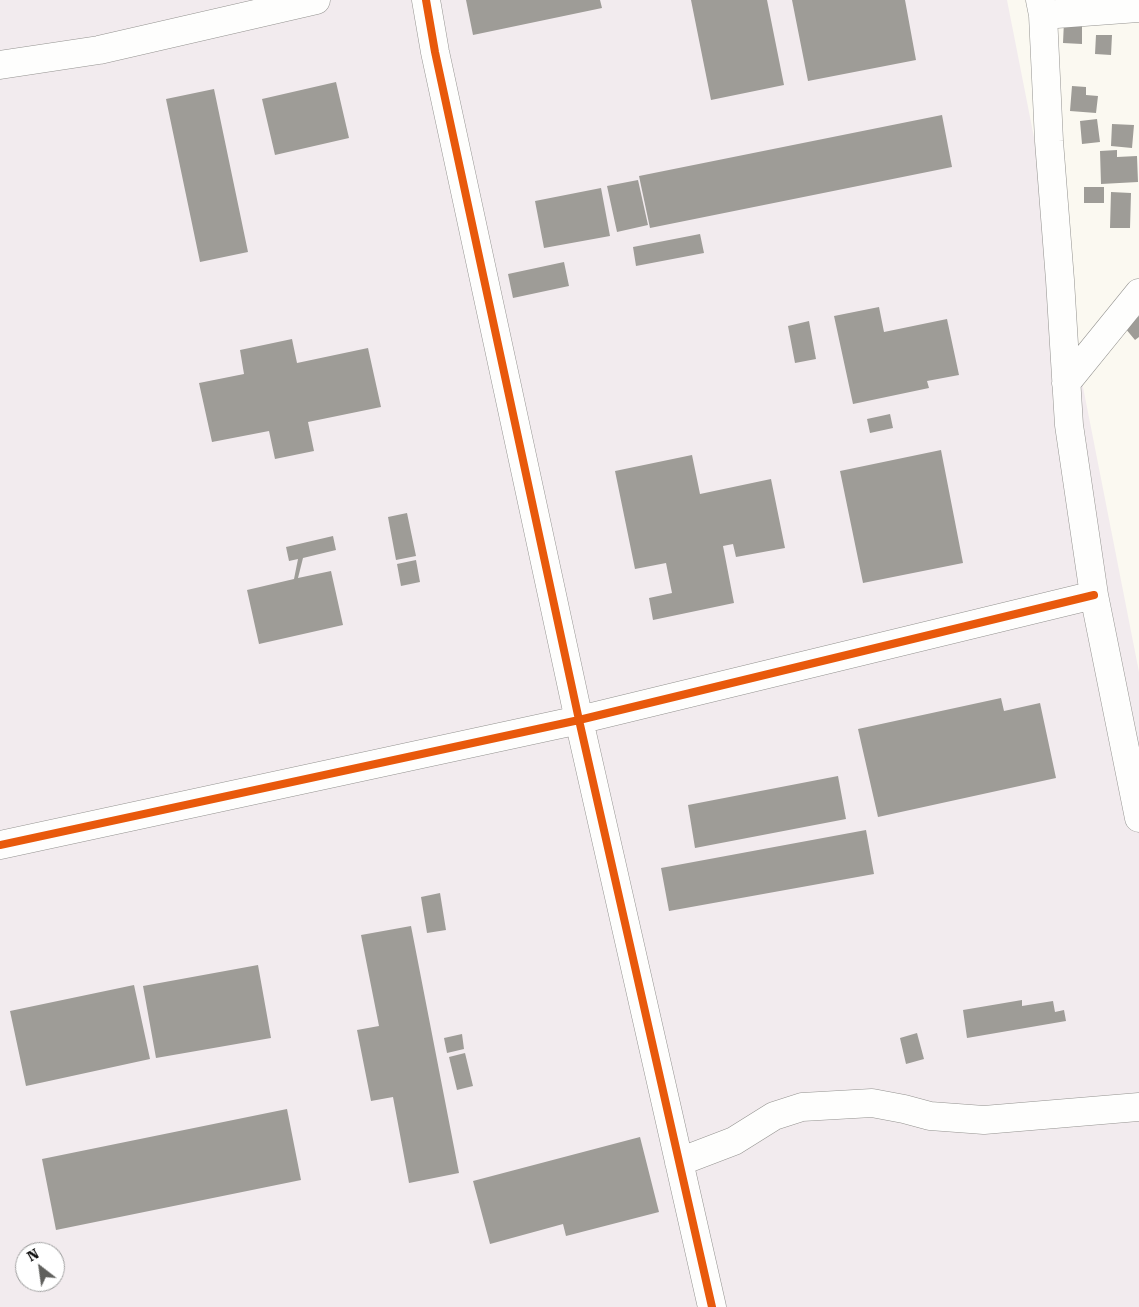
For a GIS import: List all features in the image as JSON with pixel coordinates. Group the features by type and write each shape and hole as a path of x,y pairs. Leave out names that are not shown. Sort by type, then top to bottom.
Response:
{"street":[{"path":"3,59 99,50 316,0"},
{"path":"426,0 437,62 579,720 712,1307"},
{"path":"1139,8 1041,7 1069,425 1094,596 1139,818"},
{"path":"1066,383 1139,292"},
{"path":"0,845 579,720 1094,596"},
{"path":"679,1162 734,1141 774,1116 802,1107 872,1103 930,1116 984,1120 1139,1107"}],"shaded area":[{"path":"0,0 1007,0 1139,672 1139,1307 0,1307"}],"building":[{"path":"466,0 600,0 602,8 473,35"},
{"path":"691,0 767,0 784,85 711,100"},
{"path":"792,0 905,0 916,60 808,81"},
{"path":"1064,21 1082,21 1082,44 1063,43"},
{"path":"1096,35 1112,35 1111,55 1095,54"},
{"path":"336,82 349,138 275,155 262,99"},
{"path":"1072,86 1086,87 1086,95 1098,96 1096,113 1070,111"},
{"path":"214,89 248,252 200,262 166,99"},
{"path":"942,115 952,167 650,228 639,176"},
{"path":"1097,119 1100,142 1082,144 1080,121"},
{"path":"1112,124 1134,125 1132,148 1111,146"},
{"path":"1117,150 1117,157 1137,156 1138,182 1101,184 1100,151"},
{"path":"638,180 648,225 617,232 607,186"},
{"path":"1084,187 1104,187 1104,203 1084,203"},
{"path":"601,188 610,236 544,248 535,201"},
{"path":"1111,192 1131,193 1130,228 1110,228"},
{"path":"700,234 704,253 636,266 633,247"},
{"path":"564,262 569,286 513,298 508,274"},
{"path":"879,307 884,332 947,319 959,375 927,381 929,388 853,404 834,316"},
{"path":"1139,316 1139,337 1135,340 1125,328"},
{"path":"809,321 816,359 795,363 788,326"},
{"path":"292,339 297,363 368,348 381,407 308,422 314,451 275,459 269,431 212,442 199,383 244,374 240,350"},
{"path":"890,414 893,428 870,433 867,419"},
{"path":"941,450 963,563 863,583 840,471"},
{"path":"692,455 700,494 771,479 785,548 736,557 733,544 723,546 734,603 653,620 649,598 672,593 666,563 635,569 615,471"},
{"path":"407,513 416,556 396,560 388,517"},
{"path":"333,536 336,550 303,558 298,578 331,571 343,625 259,644 247,590 294,579 298,559 289,561 286,547"},
{"path":"416,560 420,582 401,586 397,564"},
{"path":"1001,698 1004,711 1040,703 1056,778 878,817 858,729"},
{"path":"838,776 846,819 695,848 688,805"},
{"path":"866,830 874,874 669,911 661,868"},
{"path":"440,893 446,930 427,933 421,897"},
{"path":"411,926 459,1173 409,1183 393,1097 371,1101 357,1030 379,1026 361,935"},
{"path":"258,965 271,1038 156,1058 143,986"},
{"path":"134,985 150,1059 26,1086 10,1011"},
{"path":"1022,1000 1022,1006 1053,1001 1055,1012 1064,1010 1066,1021 967,1038 963,1010"},
{"path":"917,1033 924,1059 906,1064 900,1038"},
{"path":"462,1034 464,1049 447,1053 444,1038"},
{"path":"465,1053 473,1086 457,1090 449,1057"},
{"path":"287,1109 301,1180 56,1230 42,1159"},
{"path":"640,1137 659,1212 566,1236 563,1224 490,1244 473,1181"}],"cycle path":[{"path":"426,0 435,52 579,720 712,1307"},
{"path":"0,845 579,720 1094,595"}]}
